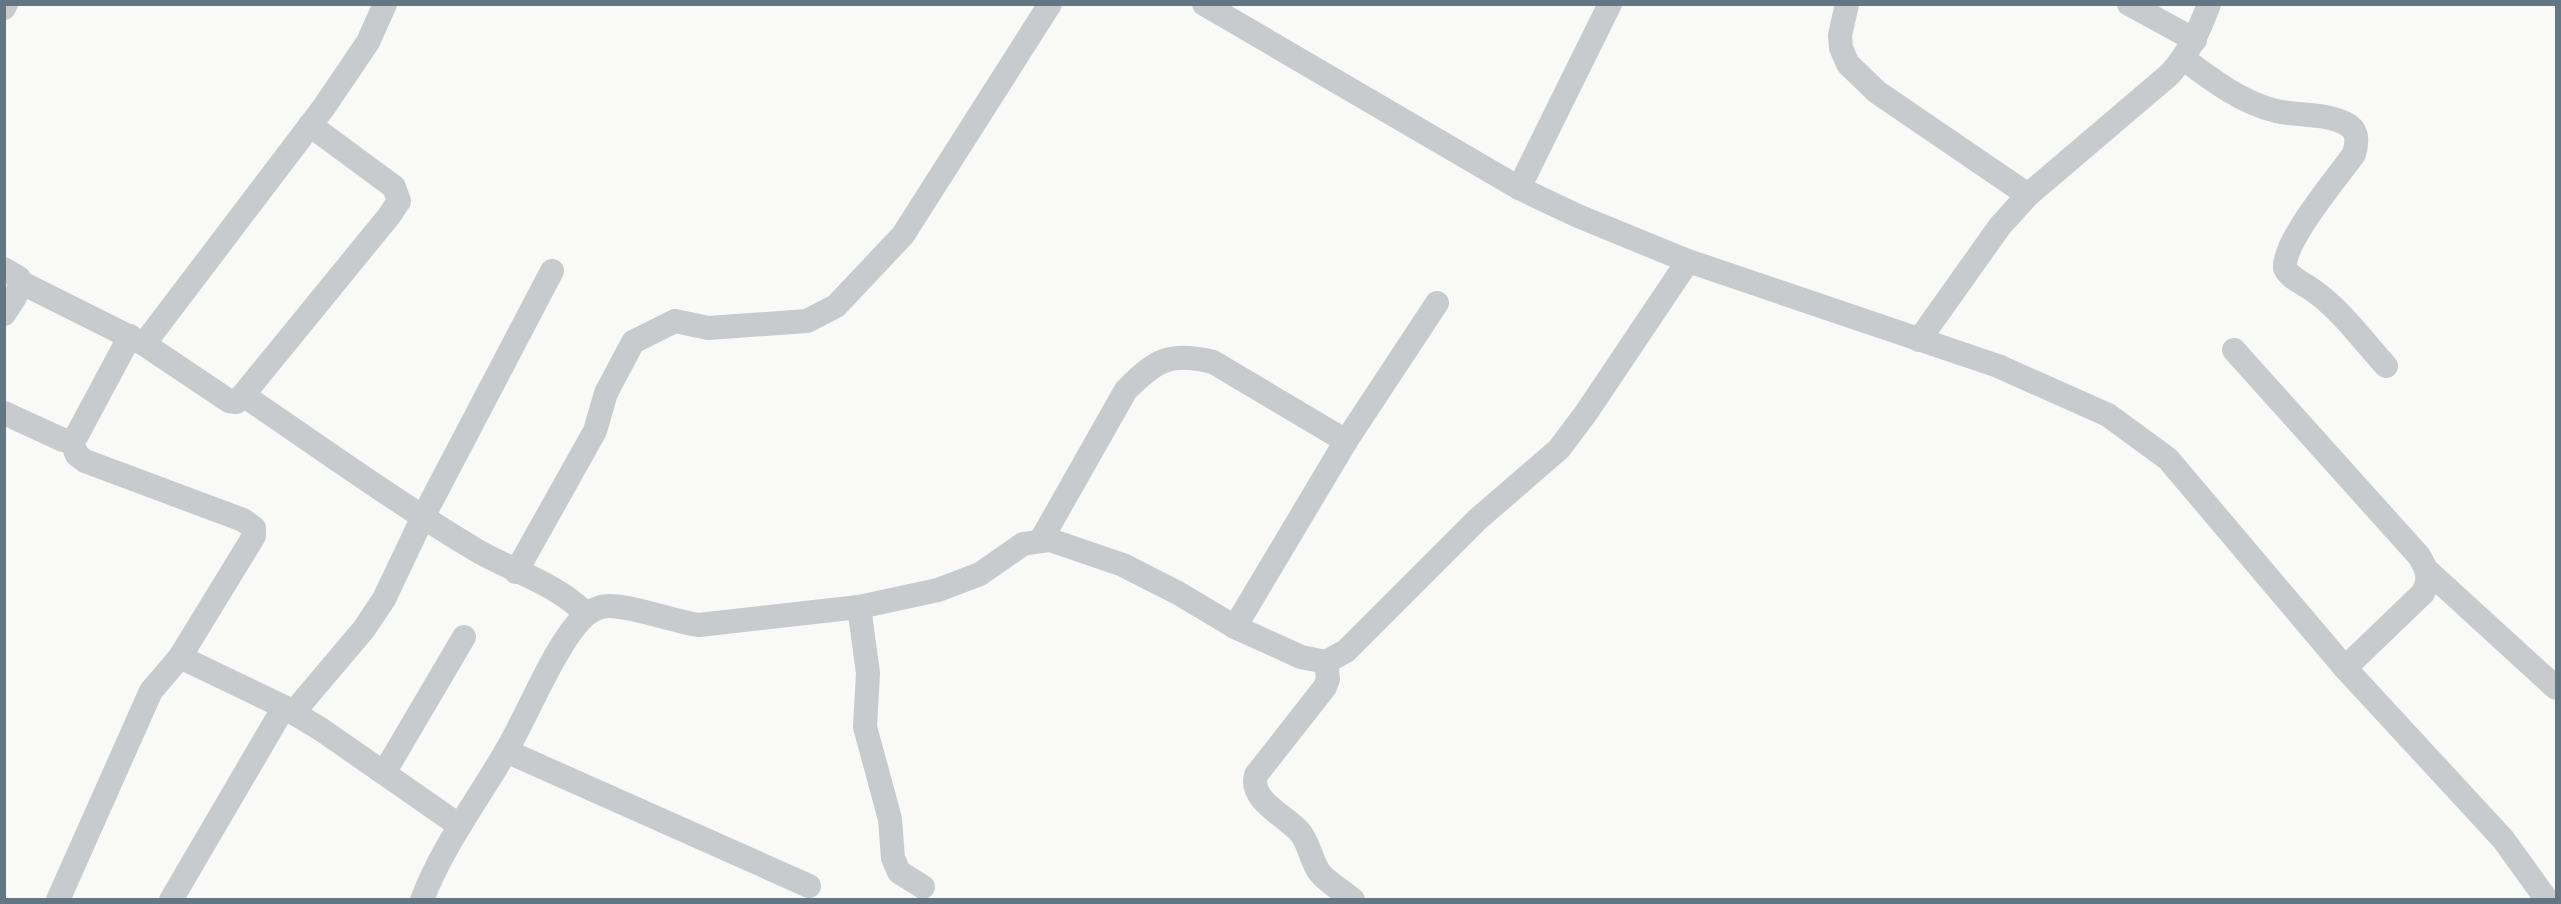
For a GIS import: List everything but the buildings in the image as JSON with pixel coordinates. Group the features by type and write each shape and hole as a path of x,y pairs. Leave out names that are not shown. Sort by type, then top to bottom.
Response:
{"street":[{"path":"4,413 63,440 70,440 77,435 137,340 310,125 368,42 385,4"},
{"path":"516,572 595,431 606,393 633,342 675,321 708,328 807,321 837,306 903,235 1050,4"},
{"path":"1204,4 1519,188 1578,216 1688,261 1998,366 2108,415 2138,434 2168,459 2345,668 2503,839 2547,900"},
{"path":"1519,188 1610,4"},
{"path":"1847,4 1840,35 1841,48 1848,64 1877,92 2028,195"},
{"path":"2130,4 2189,49 2215,83 2255,105 2339,121 2350,126 2356,133 2357,144 2354,154 2294,238 2285,255 2284,268 2292,277 2333,307 2386,366"},
{"path":"1919,340 2000,226 2028,195 2081,147 2170,74 2189,49 2209,4"},
{"path":"12,276 137,340 230,401 236,402 382,225 399,201 399,195 394,187 310,125"},
{"path":"423,899 460,826 506,751 570,632 586,614 606,606 699,625 859,607 960,583 980,574 1023,544 1050,540 1071,545 1124,565 1178,593 1235,627 1300,657 1326,662 1347,651 1478,519 1559,449 1586,413 1688,261"},
{"path":"171,900 288,710 364,629 384,599 423,517 552,271"},
{"path":"4,314 18,291 12,276"},
{"path":"1235,627 1346,441 1437,303"},
{"path":"2234,350 2419,556 2428,572 2556,688"},
{"path":"1041,540 1126,390 1146,370 1167,359 1190,356 1213,362 1346,441"},
{"path":"243,395 423,517 516,572 573,600 586,614"},
{"path":"58,900 151,691 180,657 254,536 255,528 243,520 86,461 77,455 70,440"},
{"path":"2345,668 2423,593 2427,586 2428,572"},
{"path":"859,607 868,673 865,727 890,819 893,858 899,872 923,887"},
{"path":"384,773 464,637"},
{"path":"180,657 288,710 460,826"},
{"path":"1326,662 1327,684 1256,775 1254,788 1262,800 1300,831 1320,873 1353,900"},
{"path":"506,751 809,886"}]}
